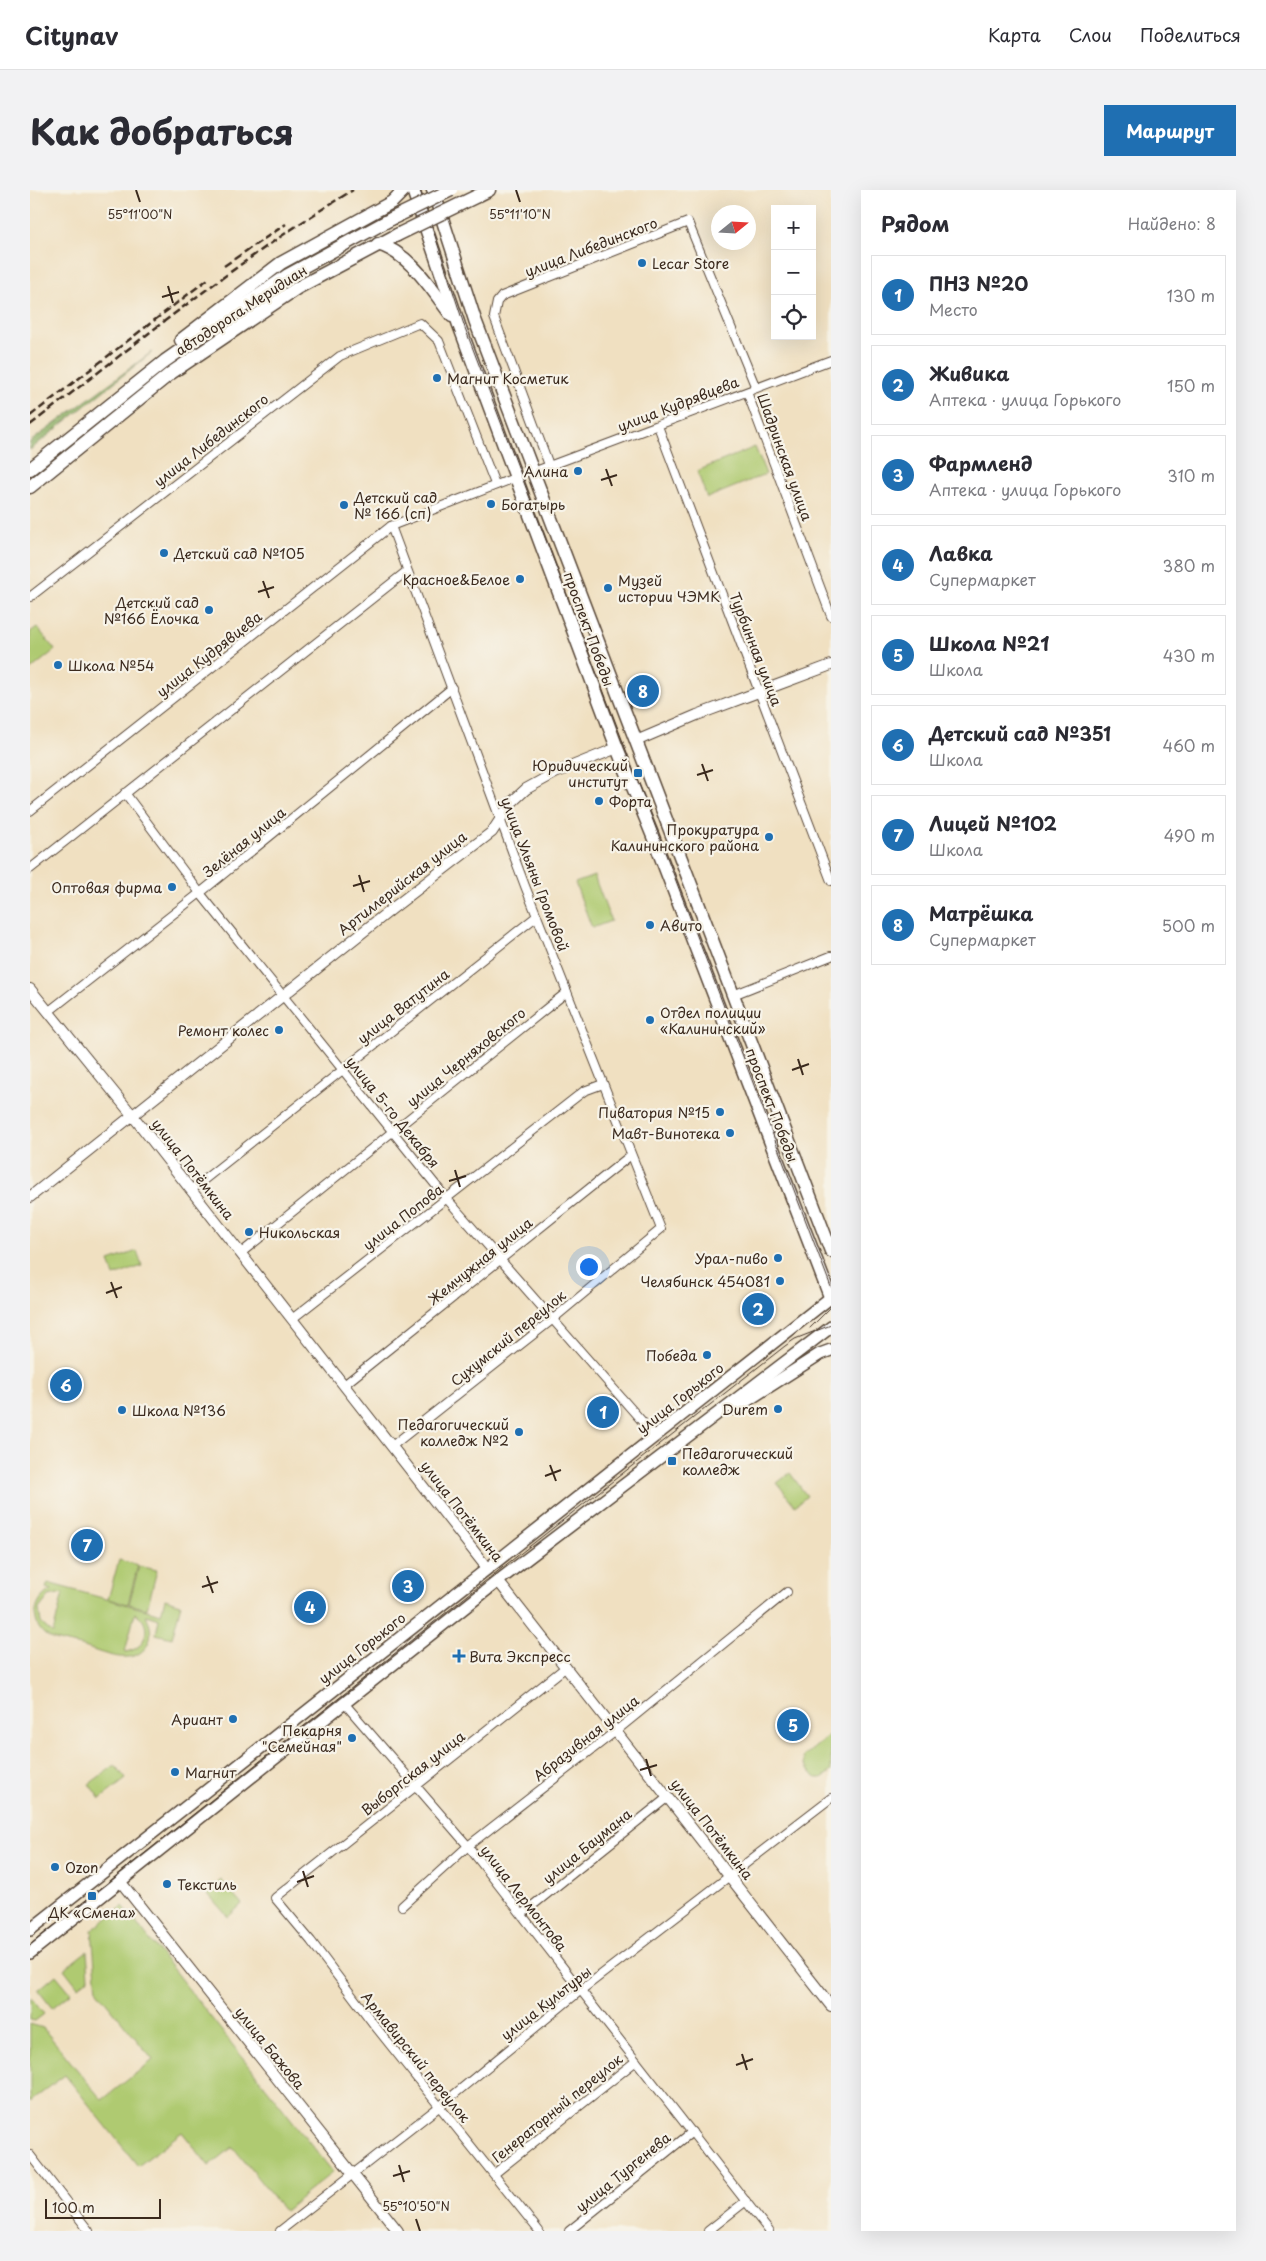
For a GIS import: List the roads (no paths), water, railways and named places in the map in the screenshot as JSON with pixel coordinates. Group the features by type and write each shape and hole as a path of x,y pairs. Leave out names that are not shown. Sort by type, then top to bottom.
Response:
{"main road":[{"path":"165,361 183,339 281,263 392,202 404,190"},
{"name":"проспект Победы","path":"413,190 458,325 618,748 831,1298"},
{"name":"проспект Победы","path":"433,190 475,320 829,1245"},
{"name":"автодорога Меридиан","path":"30,470 165,361 288,276 391,219 451,190"},
{"name":"автодорога Меридиан","path":"30,487 171,373 297,288 378,244 489,190"},
{"path":"378,244 394,251 426,281 458,325"},
{"name":"Артиллерийская улица","path":"618,748 636,741"},
{"name":"улица Горького","path":"30,1930 831,1298"},
{"path":"30,1952 498,1581 831,1327"},
{"path":"706,1423 728,1414 820,1354 831,1350"},
{"path":"599,1480 610,1495"},
{"name":"улица Потёмкина","path":"487,1568 498,1581"},
{"path":"109,1868 120,1881"}],"street":[{"name":"улица Либединского","path":"549,466 494,317 497,302 502,296 688,222"},
{"name":"Шадринская улица","path":"688,222 756,388"},
{"name":"улица Либединского","path":"30,597 340,356 420,323 439,341 495,484"},
{"name":"улица Кудрявцева","path":"533,472 830,362"},
{"name":"Шадринская улица","path":"748,392 831,616"},
{"name":"Турбинная улица","path":"658,426 831,881"},
{"name":"улица Кудрявцева","path":"30,811 391,526 516,477"},
{"name":"улица Ульяны Громовой","path":"391,526 537,916 662,1229"},
{"path":"30,869 407,571"},
{"name":"Артиллерийская улица","path":"636,741 831,665"},
{"name":"Зелёная улица","path":"48,1012 200,893 452,688"},
{"name":"Артиллерийская улица","path":"30,1197 492,832 512,802 536,782 618,748"},
{"name":"улица 5-го Декабря","path":"125,793 200,893 447,1199 655,1436"},
{"name":"улица Ватутина","path":"191,1190 537,916"},
{"path":"733,995 831,956"},
{"name":"улица Потёмкина","path":"30,989 133,1116 487,1568"},
{"name":"улица Черняховского","path":"241,1253 567,992"},
{"name":"улица Попова","path":"292,1319 584,1092 603,1084"},
{"name":"Жемчужная улица","path":"344,1385 631,1155"},
{"name":"Сухумский переулок","path":"392,1446 553,1319 662,1229"},
{"name":"улица Потёмкина","path":"498,1581 831,2006"},
{"name":"Абразивная улица","path":"402,1906 468,1846 787,1592"},
{"name":"Выборгская улица","path":"275,1898 566,1667"},
{"name":"улица Лермонтова","path":"345,1704 468,1846 769,2231"},
{"name":"улица Баумана","path":"522,1914 668,1797"},
{"name":"улица Культуры","path":"280,2231 440,2106 580,1991 831,1798"},
{"name":"улица Бажова","path":"120,1881 398,2231"},
{"name":"Армавирский переулок","path":"275,1898 539,2231"},
{"name":"Генераторный переулок","path":"494,2174 636,2061"},
{"name":"улица Тургенева","path":"569,2231 692,2132"},
{"path":"30,2155 89,2231"},
{"path":"708,2231 746,2201"}],"tram line":[{"path":"420,190 465,328 831,1287"},
{"path":"810,1328 831,1307"},
{"path":"30,1945 493,1575 785,1346 795,1339 831,1325"}],"railway":[{"path":"30,425 229,273 269,244 353,190"},
{"path":"224,266 286,224"},
{"path":"30,416 208,279"}],"place":[{"name":"Lecar Store","path":"642,263"},
{"name":"Магнит Косметик","path":"437,378"},
{"name":"Алина","path":"578,471"},
{"name":"Богатырь","path":"491,504"},
{"name":"Детский сад № 166 (сп)","path":"344,505"},
{"name":"Детский сад №105","path":"164,553"},
{"name":"Красное&Белое","path":"520,579"},
{"name":"Музей истории ЧЭМК","path":"608,588"},
{"name":"Детский сад №166 Ёлочка","path":"209,610"},
{"name":"Школа №54","path":"58,665"},
{"name":"Матрёшка","path":"643,691"},
{"name":"Юридический институт","path":"638,773"},
{"name":"Форта","path":"599,801"},
{"name":"Прокуратура Калининского района","path":"769,837"},
{"name":"Оптовая фирма","path":"172,887"},
{"name":"Авито","path":"650,925"},
{"name":"Отдел полиции «Калининский»","path":"650,1020"},
{"name":"Ремонт колес","path":"279,1030"},
{"name":"Пиватория №15","path":"720,1112"},
{"name":"Мавт-Винотека","path":"730,1133"},
{"name":"Никольская","path":"249,1232"},
{"name":"Урал-пиво","path":"778,1258"},
{"name":"Челябинск 454081","path":"780,1281"},
{"name":"Живика","path":"758,1309"},
{"name":"Победа","path":"707,1355"},
{"name":"Детский сад №351","path":"66,1385"},
{"name":"Durem","path":"778,1409"},
{"name":"Школа №136","path":"122,1410"},
{"name":"ПНЗ №20","path":"603,1412"},
{"name":"Педагогический колледж №2","path":"519,1432"},
{"name":"Педагогический колледж","path":"672,1461"},
{"name":"Лицей №102","path":"87,1545"},
{"name":"Фармленд","path":"408,1586"},
{"name":"Лавка","path":"310,1607"},
{"name":"Вита Экспресс","path":"459,1656"},
{"name":"Ариант","path":"233,1719"},
{"name":"Школа №21","path":"793,1725"},
{"name":"Пекарня \"Семейная\"","path":"352,1738"},
{"name":"Магнит","path":"175,1772"},
{"name":"Ozon","path":"55,1867"},
{"name":"Текстиль","path":"167,1884"},
{"name":"ДК «Смена»","path":"92,1896"}]}
